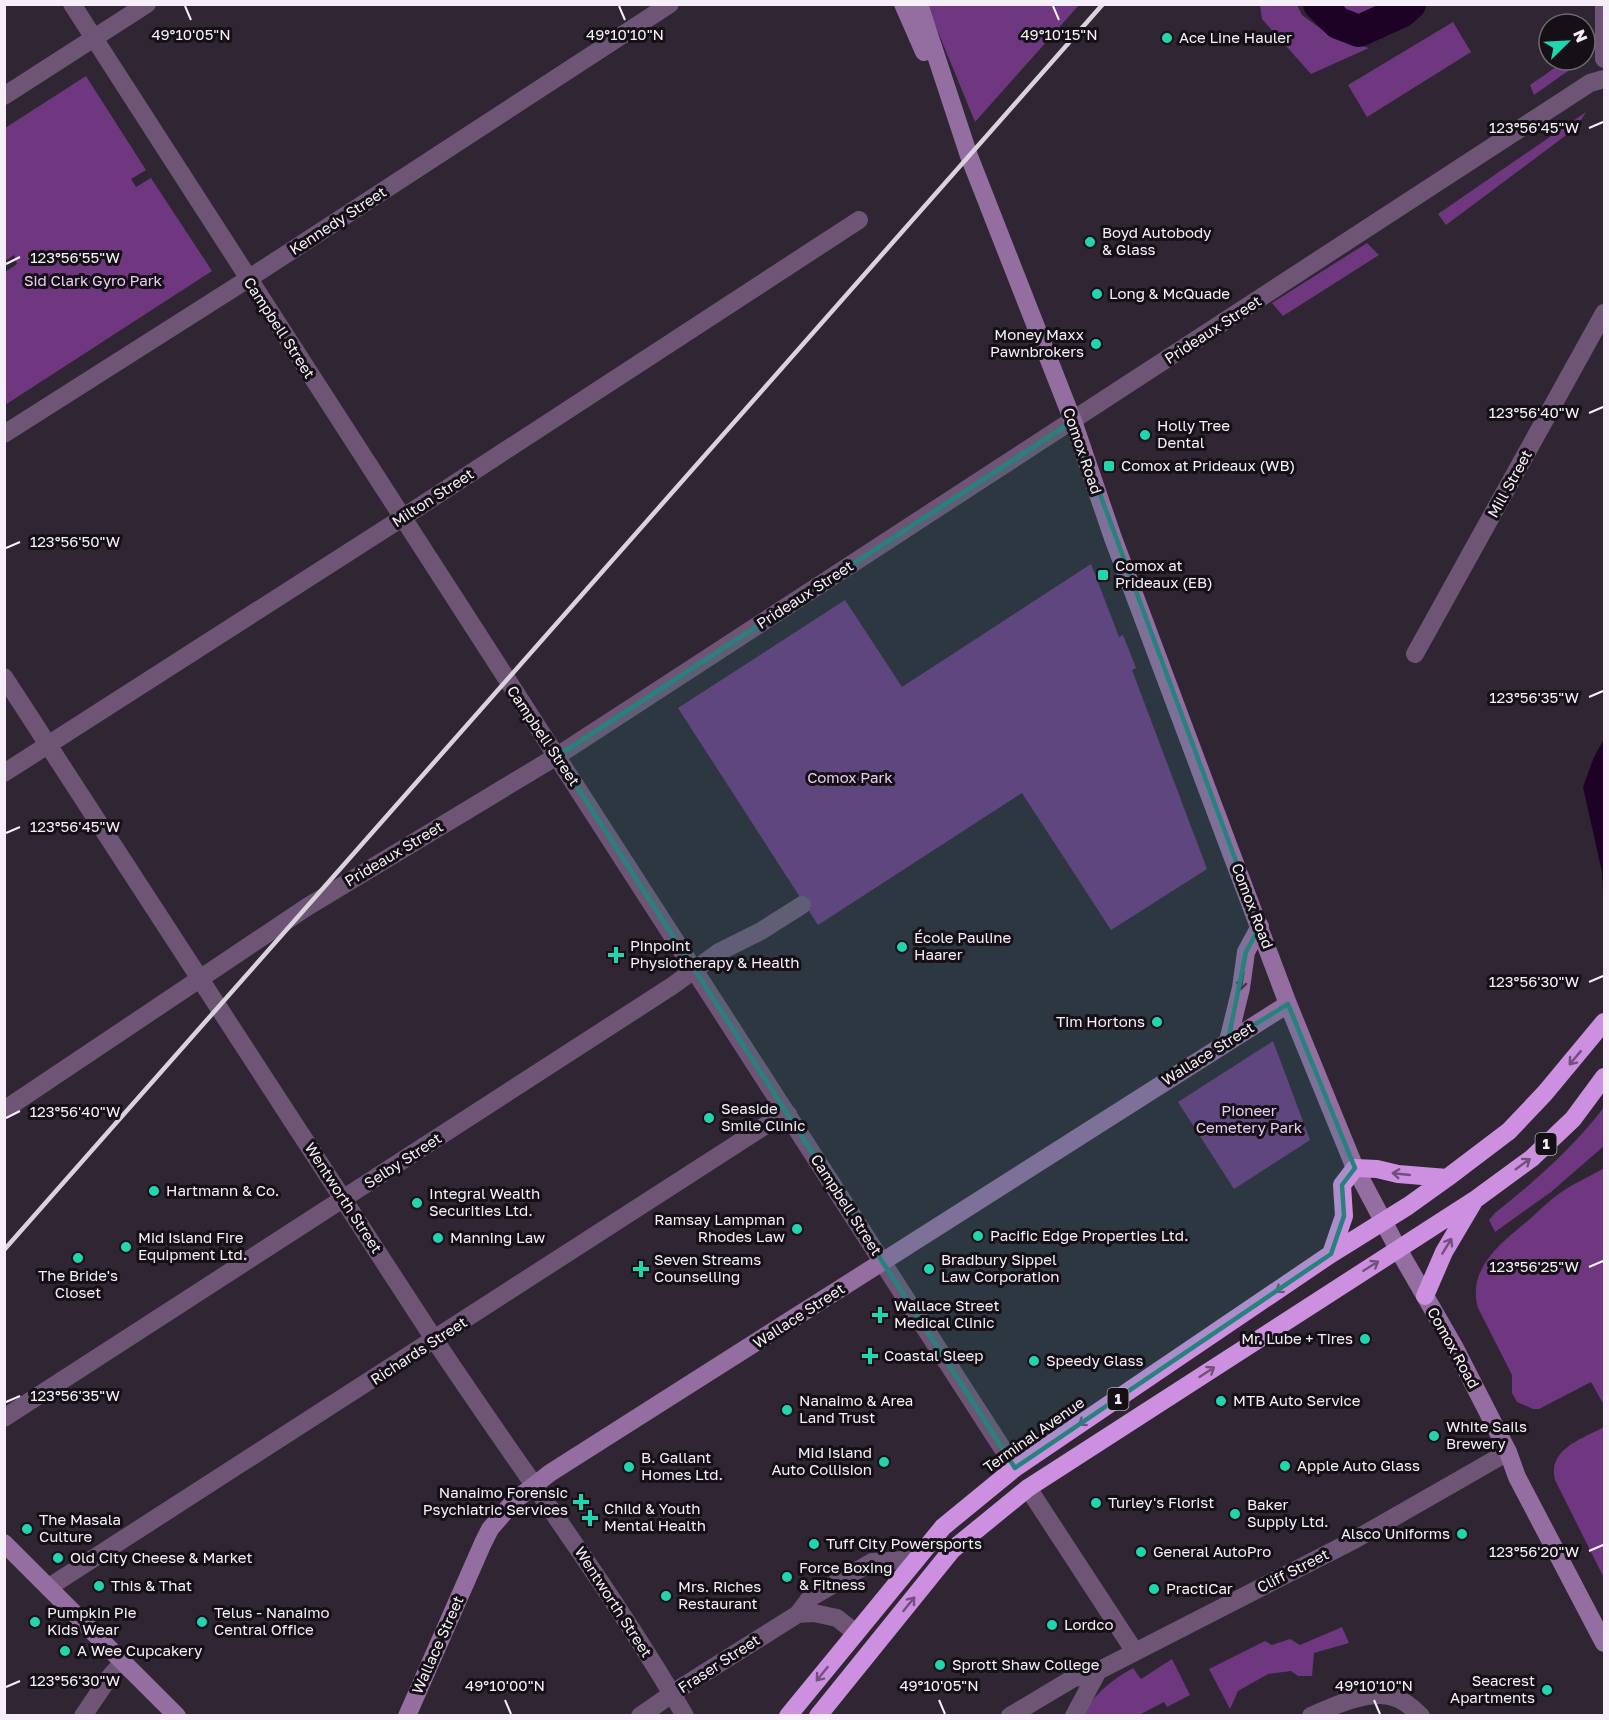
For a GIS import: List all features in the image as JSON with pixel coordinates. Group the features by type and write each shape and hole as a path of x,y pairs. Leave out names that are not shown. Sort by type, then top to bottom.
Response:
{"highway":[{"name":"1","path":"1383,1222 1447,1178 1509,1131 1545,1093 1605,1022"},
{"name":"1","path":"818,1716 952,1550 1028,1488 1476,1199 1540,1150 1573,1119 1605,1077"},
{"path":"1331,1254 1344,1216 1342,1185 1355,1168 1447,1178"},
{"path":"1425,1296 1444,1252 1476,1199"},
{"name":"Terminal Avenue","path":"788,1716 943,1527 1015,1468 1331,1254 1383,1222"}],"street":[{"name":"Campbell Street","path":"72,4 1015,1468"},
{"path":"4,96 147,4"},
{"name":"Kennedy Street","path":"4,434 248,279 670,4"},
{"name":"Comox Road","path":"903,4 964,141"},
{"name":"Comox Road","path":"919,4 964,141 1073,421 1117,549 1288,1004 1355,1168 1455,1348 1508,1452 1517,1477 1605,1643"},
{"path":"1604,4 1605,58"},
{"name":"Prideaux Street","path":"4,1110 306,907 557,756 1590,84 1605,79"},
{"name":"Milton Street","path":"4,773 50,746 859,220"},
{"name":"Mill Street","path":"1414,654 1605,313"},
{"name":"Wentworth Street","path":"4,677 435,1340 552,1509 685,1716"},
{"name":"Selby Street","path":"4,1418 344,1200 672,986 719,952 761,931 802,905"},
{"path":"1228,1041 1241,988 1246,952 1260,926"},
{"name":"Wallace Street","path":"407,1716 490,1529 514,1501 562,1465 1288,1004"},
{"name":"Richards Street","path":"49,1587 756,1132 788,1114"},
{"name":"Cliff Street","path":"1010,1716 1072,1679 1098,1671 1356,1539 1508,1452"},
{"path":"1028,1488 1135,1652"},
{"path":"4,1543 177,1716"},
{"name":"Fraser Street","path":"640,1716 798,1614 810,1598 872,1562 917,1559"},
{"path":"798,1614 837,1618 856,1633"},
{"path":"83,1716 108,1679 123,1662"},
{"path":"1074,1716 1098,1671"},
{"path":"1311,1716 1369,1695 1393,1697 1410,1706 1421,1716"},
{"path":"1338,1716 1356,1700"}],"highlighted area":[{"path":"1073,421 1260,926 1246,952 1228,1041 1288,1004 1355,1168 1342,1185 1344,1216 1331,1254 1015,1468 557,756"}],"green space":[{"path":"927,5 1079,5 975,122"},
{"path":"1260,5 1297,5 1302,15 1332,37 1369,48 1311,74 1262,19"},
{"path":"1331,5 1391,5 1366,19"},
{"path":"1453,22 1471,52 1367,117 1348,85"},
{"path":"1549,72 1566,72 1534,95 1530,85"},
{"name":"Sid Clark Gyro Park","path":"86,76 146,170 131,179 136,187 151,178 212,271 5,405 5,272 17,264 14,255 5,261 5,128"},
{"path":"1586,112 1577,127 1446,225 1438,214"},
{"path":"1367,243 1379,255 1283,316 1272,303"},
{"name":"Comox Park","path":"1091,564 1119,637 1123,635 1136,668 1132,670 1207,869 1111,930 1022,793 818,925 678,708 845,600 902,687"},
{"name":"Pioneer Cemetery Park","path":"1273,1041 1310,1140 1234,1189 1178,1102"},
{"path":"1604,1107 1604,1146 1551,1192 1495,1232 1489,1220 1495,1213 1553,1163"},
{"path":"1604,1168 1604,1405 1591,1382 1539,1409 1533,1409 1517,1402 1512,1393 1512,1375 1478,1308 1477,1280 1490,1256 1510,1236 1559,1194"},
{"path":"1604,1427 1604,1578 1555,1480 1554,1469 1556,1460 1568,1446"},
{"path":"1342,1627 1349,1643 1314,1653 1312,1676 1298,1676 1291,1671 1268,1674 1238,1691 1230,1709 1209,1669 1265,1641 1272,1645 1290,1639 1300,1645"},
{"path":"1172,1659 1190,1695 1167,1707 1164,1702 1139,1715 1081,1716 1098,1694 1125,1673 1133,1668 1141,1679"}],"shaded area":[{"path":"1604,739 1604,912 1602,872 1583,787 1594,757"}],"waterway":[{"path":"1319,4 1338,23 1359,31 1401,12 1410,4"}],"railway":[{"path":"4,1250 1103,4"}],"place":[{"name":"Ace Line Hauler","path":"1167,38"},
{"name":"Boyd Autobody & Glass","path":"1090,242"},
{"name":"Long & McQuade","path":"1097,294"},
{"name":"Money Maxx Pawnbrokers","path":"1096,344"},
{"name":"Holly Tree Dental","path":"1145,435"},
{"name":"Comox at Prideaux (WB)","path":"1109,466"},
{"name":"Comox at Prideaux (EB)","path":"1103,575"},
{"name":"École Pauline Haarer","path":"902,947"},
{"name":"Pinpoint Physiotherapy & Health","path":"616,955"},
{"name":"Tim Hortons","path":"1157,1022"},
{"name":"Seaside Smile Clinic","path":"709,1118"},
{"name":"Hartmann & Co.","path":"154,1191"},
{"name":"Integral Wealth Securities Ltd.","path":"417,1203"},
{"name":"Ramsay Lampman Rhodes Law","path":"797,1229"},
{"name":"Pacific Edge Properties Ltd.","path":"978,1236"},
{"name":"Manning Law","path":"438,1238"},
{"name":"Mid Island Fire Equipment Ltd.","path":"126,1247"},
{"name":"The Bride's Closet","path":"78,1258"},
{"name":"Seven Streams Counselling","path":"641,1269"},
{"name":"Bradbury Sippel Law Corporation","path":"929,1269"},
{"name":"Wallace Street Medical Clinic","path":"880,1315"},
{"name":"Mr. Lube + Tires","path":"1365,1339"},
{"name":"Coastal Sleep","path":"870,1356"},
{"name":"Speedy Glass","path":"1034,1361"},
{"name":"MTB Auto Service","path":"1221,1401"},
{"name":"Nanaimo & Area Land Trust","path":"787,1410"},
{"name":"White Sails Brewery","path":"1434,1436"},
{"name":"Mid Island Auto Collision","path":"884,1462"},
{"name":"Apple Auto Glass","path":"1285,1466"},
{"name":"B. Gallant Homes Ltd.","path":"629,1467"},
{"name":"Nanaimo Forensic Psychiatric Services","path":"581,1502"},
{"name":"Turley's Florist","path":"1096,1503"},
{"name":"Baker Supply Ltd.","path":"1235,1514"},
{"name":"Child & Youth Mental Health","path":"590,1518"},
{"name":"The Masala Culture","path":"27,1529"},
{"name":"Alsco Uniforms","path":"1462,1534"},
{"name":"Tuff City Powersports","path":"814,1544"},
{"name":"General AutoPro","path":"1141,1552"},
{"name":"Old City Cheese & Market","path":"58,1558"},
{"name":"Force Boxing & Fitness","path":"787,1577"},
{"name":"This & That","path":"99,1586"},
{"name":"PractiCar","path":"1154,1589"},
{"name":"Mrs. Riches Restaurant","path":"666,1596"},
{"name":"Pumpkin Pie Kids Wear","path":"35,1622"},
{"name":"Telus - Nanaimo Central Office","path":"202,1622"},
{"name":"Lordco","path":"1052,1625"},
{"name":"A Wee Cupcakery","path":"65,1651"},
{"name":"Sprott Shaw College","path":"940,1665"},
{"name":"Seacrest Apartments","path":"1547,1690"}]}
